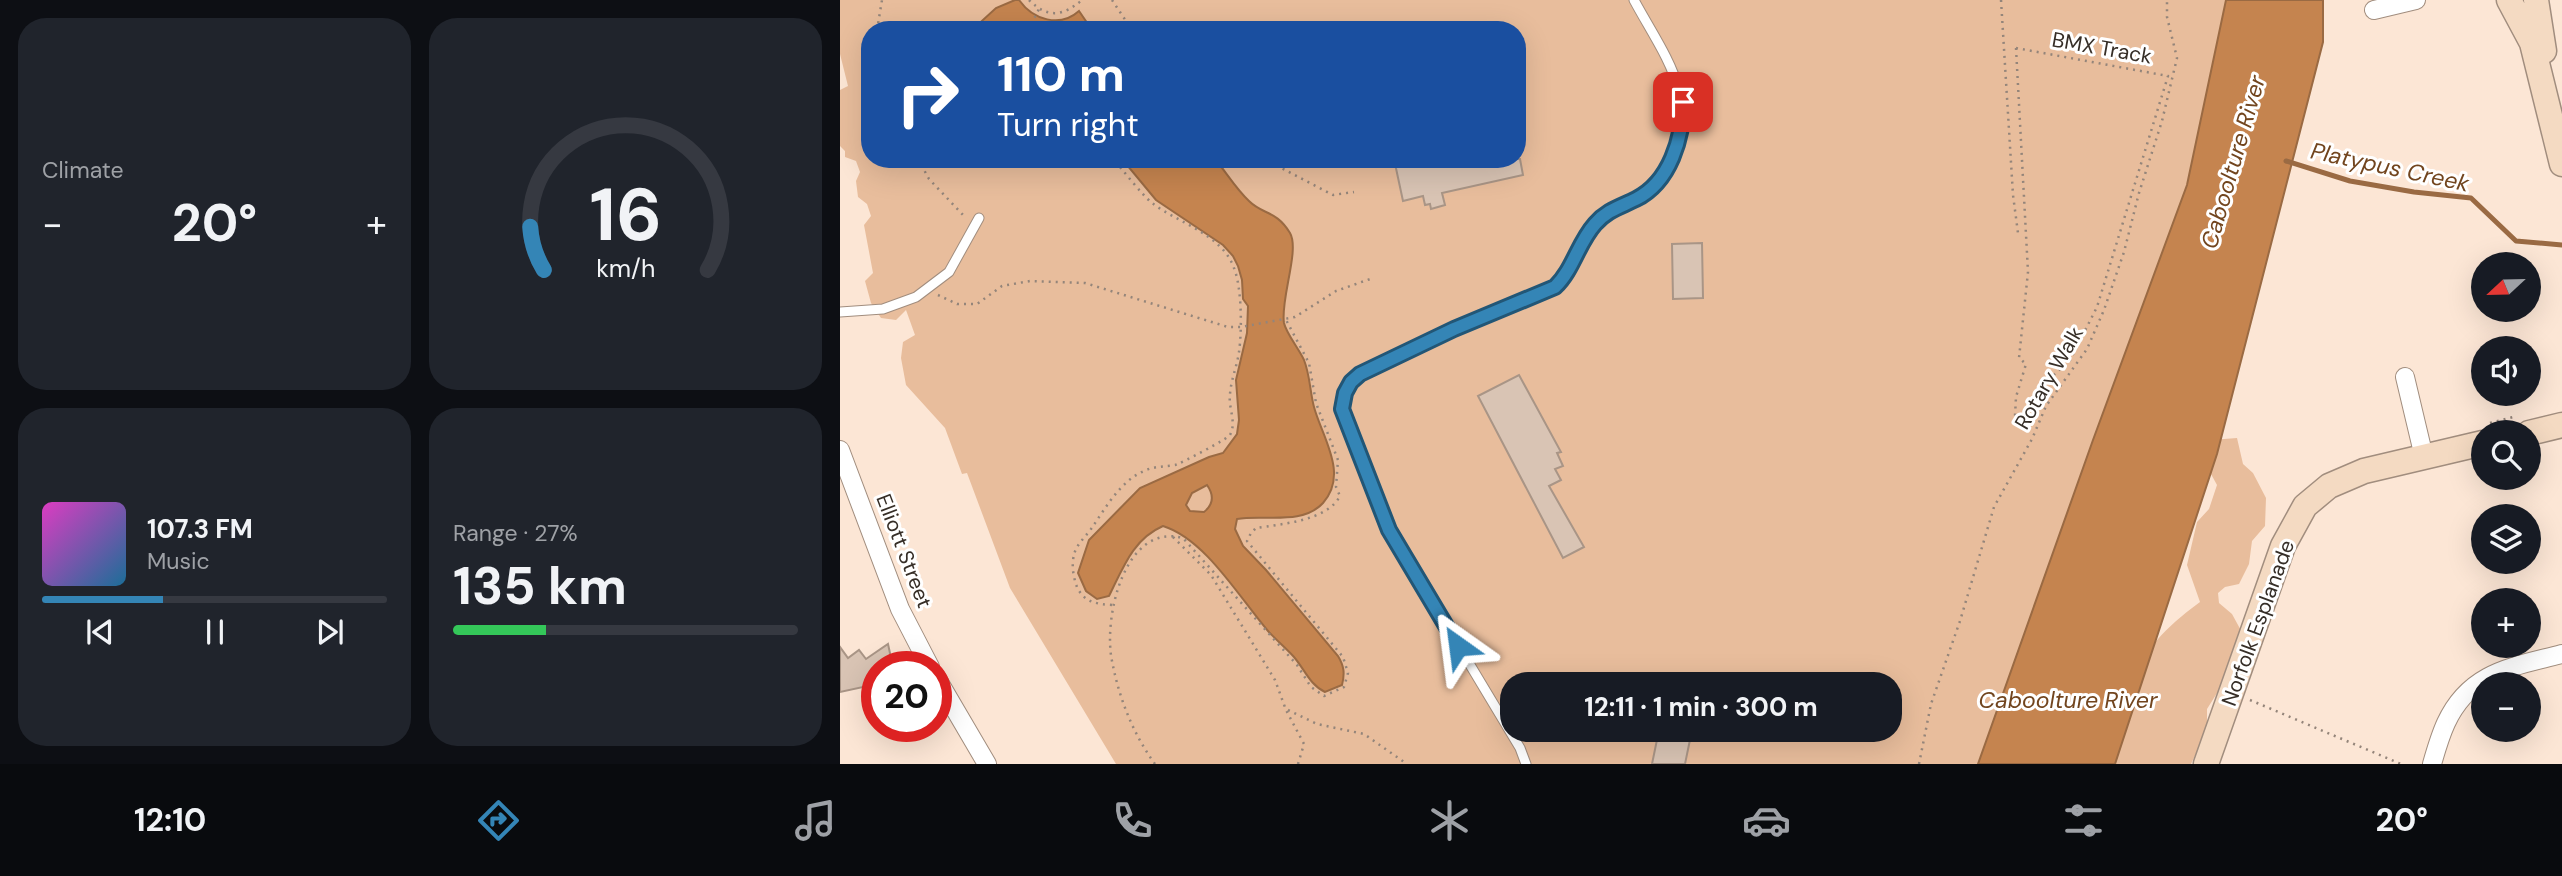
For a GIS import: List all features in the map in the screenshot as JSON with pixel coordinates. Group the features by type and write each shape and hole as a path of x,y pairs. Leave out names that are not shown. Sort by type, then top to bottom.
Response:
{"street":[{"path":"2374,10 2416,0"},
{"path":"2562,125 2533,0 2511,0 2532,43 2562,164"},
{"path":"2404,377 2424,457"},
{"path":"2541,424 2562,425"},
{"name":"Norfolk Esplanade","path":"2206,764 2283,547 2305,506 2329,486 2364,471 2424,457 2471,438"},
{"name":"Elliott Street","path":"840,450 900,610 922,651"},
{"path":"2432,764 2446,721 2471,686 2496,671 2562,654"},
{"path":"952,704 987,764"}],"lane":[{"path":"1527,764 1389,530 1342,409 1345,393 1351,382 1371,368 1454,329 1555,287 1564,278 1578,248 1600,217 1647,192 1666,168 1681,135 1683,102 1679,85 1634,0"},
{"path":"840,312 883,309 916,297 949,272 977,222"}],"path":[{"path":"879,21 883,0"},
{"path":"1029,0 1045,12 1061,13 1082,0"},
{"path":"1112,0 1126,21"},
{"path":"2001,0 2013,195 2018,233"},
{"name":"Rotary Walk","path":"1919,764 1931,704 1960,621 1994,507 2032,439 2046,406 2087,349 2124,252 2139,192 2162,121 2177,58 2167,17 2167,0"},
{"path":"1033,21 1039,9"},
{"name":"BMX Track","path":"2016,48 2168,76 2097,307 2070,360 2043,384 2032,419 2015,416 2016,397 2026,365 2019,358 2028,272 2016,48"},
{"path":"924,168 929,179 954,208 977,222"},
{"path":"1112,605 1090,602 1082,596 1076,585 1073,560 1079,541 1090,530 1106,504 1143,471 1159,466 1177,465 1195,453 1227,440 1232,433 1230,395 1241,327 1238,281 1228,255 1217,244 1150,202 1121,168"},
{"path":"1282,168 1334,195 1354,192"},
{"path":"925,289 957,304 977,304 1002,286 1030,281 1085,283 1187,316 1228,327 1241,327 1295,317 1348,285 1373,278"},
{"path":"1155,764 1143,747 1123,704 1111,658 1112,605 1128,567 1143,544 1163,535 1183,538 1297,665 1317,693 1324,696 1344,687 1348,673 1343,657 1247,541 1256,528 1307,520 1332,505 1340,496 1336,487 1338,460 1315,403 1308,363 1285,318"},
{"path":"1171,535 1211,575 1275,680 1304,744 1298,764"},
{"path":"2232,692 2401,764"},
{"path":"1286,709 1317,724 1364,734 1407,764"}],"shaded area":[{"path":"840,0 2226,0 2187,185 1978,764 1116,764 1010,588 967,473 962,474 945,428 906,385 901,358 903,342 915,335 906,310 896,320 881,318 871,303 865,281 873,273 864,225 871,216 867,204 858,197 856,181 860,172 856,161 845,157 845,151 840,146 840,90 848,86 840,54"},
{"path":"2237,438 2243,464 2253,473 2266,498 2265,526 2252,541 2249,564 2239,584 2225,587 2218,593 2219,603 2232,614 2244,636 2236,663 2207,709 2207,730 2191,764 2110,764 2127,707 2145,706 2140,693 2140,673 2150,649 2200,602 2187,565 2197,522 2209,509 2217,485 2200,454 2211,440"}],"water":[{"path":"1019,0 1039,17 1064,19 1079,11 1086,21 982,21 996,8"},
{"name":"Caboolture River","path":"2226,0 2323,0 2323,42 2217,454 2115,764 1978,764 2187,185"},
{"path":"1129,168 1222,168 1249,201 1275,216 1290,233 1293,251 1284,323 1306,366 1314,407 1331,455 1334,480 1323,503 1314,510 1294,517 1237,519 1235,529 1243,546 1338,656 1343,670 1342,685 1325,692 1268,631 1207,556 1178,533 1163,526 1144,538 1130,555 1109,596 1097,599 1086,591 1078,573 1089,540 1140,488 1223,453 1237,434 1239,420 1236,380 1247,333 1248,306 1243,299 1238,266 1223,245 1156,200","holes":["1207,485 1212,496 1210,506 1204,512 1190,511 1186,505 1192,493"]}],"building":[{"path":"1396,168 1522,168 1523,175 1442,193 1445,205 1431,209 1430,204 1425,205 1423,196 1403,201"},
{"path":"1702,243 1703,298 1673,299 1672,244"},
{"path":"1519,375 1561,452 1557,453 1563,466 1555,469 1561,480 1549,486 1584,547 1563,558 1478,396"},
{"path":"888,644 890,651 878,651"},
{"path":"840,647 848,658 859,650 861,687 840,692"},
{"path":"1657,742 1690,742 1685,764 1652,764"}],"waterway":[{"name":"Platypus Creek","path":"2286,161 2350,181 2471,198 2516,241 2562,245"}],"route":[{"path":"1458,646 1389,530 1342,409 1345,393 1351,382 1371,368 1454,329 1555,287 1564,278 1572,258 1600,217 1647,192 1666,168 1681,135 1683,102"}]}
